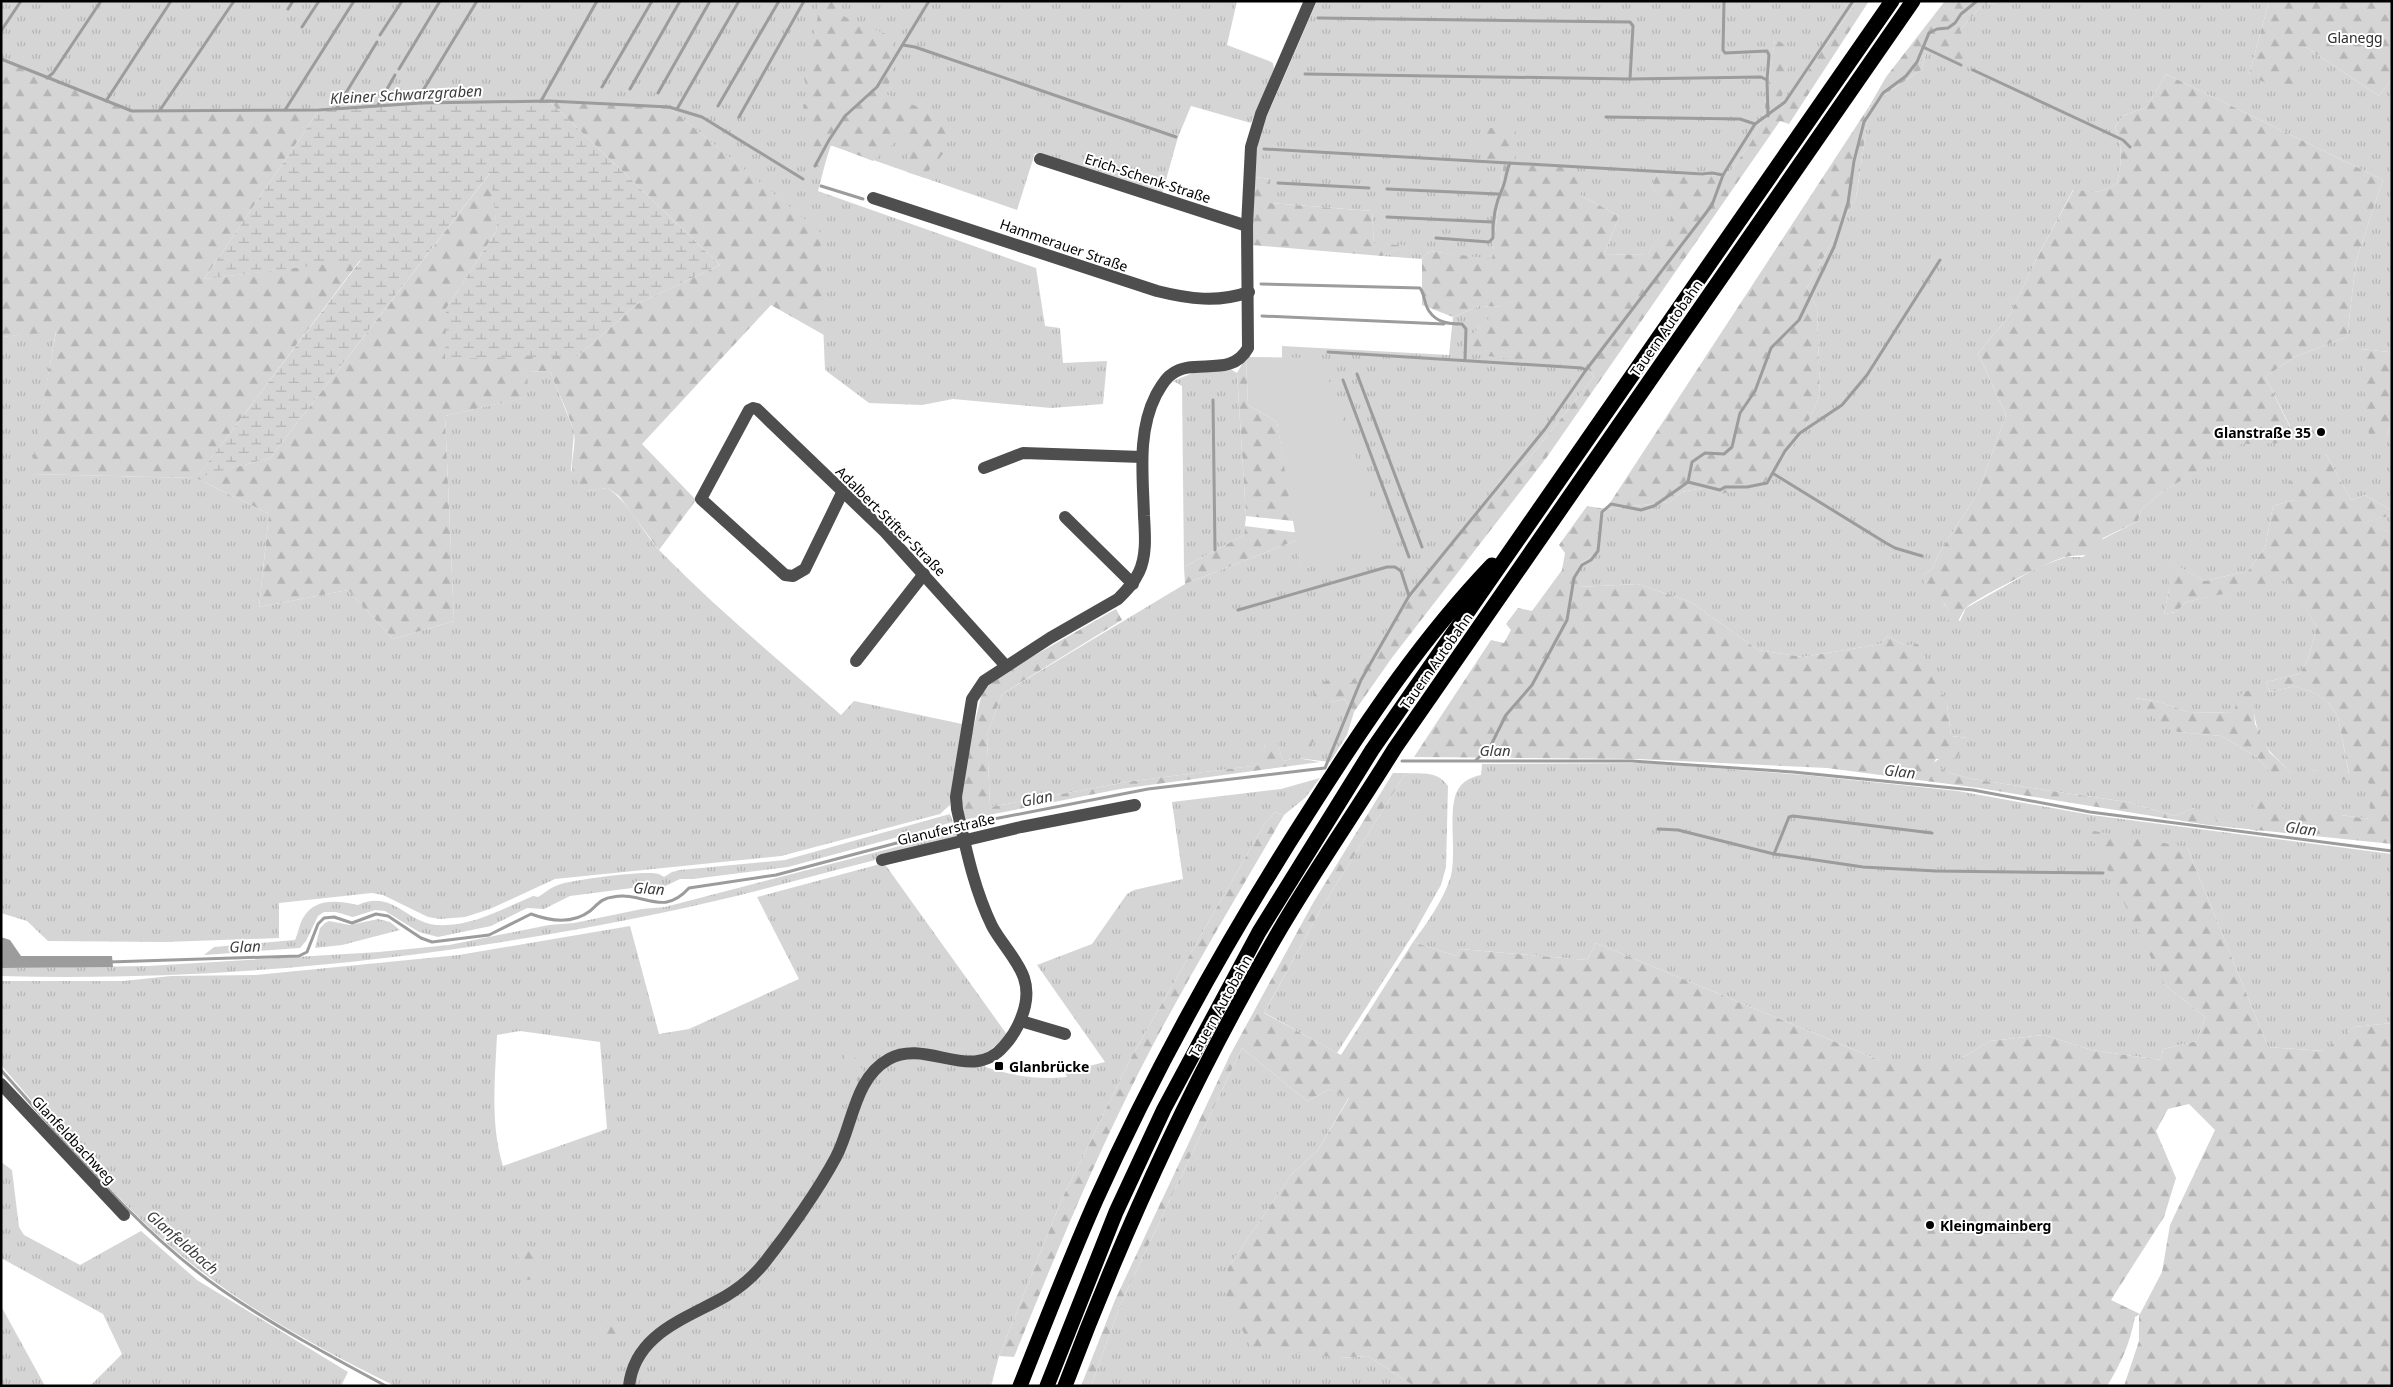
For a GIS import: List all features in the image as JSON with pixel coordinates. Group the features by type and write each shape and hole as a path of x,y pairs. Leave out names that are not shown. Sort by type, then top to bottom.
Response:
{"highway":[{"name":"Tauern Autobahn","path":"1523,533 1892,1"},
{"name":"Tauern Autobahn","path":"1065,1386 1130,1224 1214,1051 1322,860 1396,748 1913,1"},
{"path":"1046,1386 1116,1212 1164,1109 1259,932 1372,750 1523,533"},
{"path":"1020,1386 1096,1200 1138,1112 1227,945 1283,851 1347,752 1454,605 1523,533"}],"street":[{"path":"629,1386 637,1358 650,1342 675,1322 738,1288 749,1280 766,1261 836,1158 863,1087 875,1069 890,1058 913,1052 961,1061 985,1060 1000,1050 1014,1035 1021,1021 1025,1004 1026,986 1023,975 992,924 976,884 957,809 956,798 972,699 984,681 1005,665 1118,600 1133,584 1143,560 1145,537 1142,457 1150,410 1156,396 1172,374 1184,369 1231,364 1245,353 1249,339 1247,226 1249,160 1255,132 1310,1"},
{"name":"Erich-Schenk-Straße","path":"1040,159 1247,226"},
{"name":"Hammerauer Straße","path":"872,198 1157,291 1188,299 1233,298 1249,292"},
{"name":"Adalbert-Stifter-Straße","path":"842,493 805,569 793,576 785,575 701,499 749,410 757,409 842,493 885,532 1005,665"},
{"path":"984,468 1023,452 1142,457"},
{"path":"1065,517 1133,584"},
{"path":"856,661 924,574"},
{"name":"Glanuferstraße","path":"882,860 964,839 1135,805"},
{"path":"1021,1021 1065,1034"},
{"name":"Glanfeldbachweg","path":"1,1084 124,1215"}],"green space":[{"path":"1,1 1237,1 1227,45 1273,63 1274,69 1251,123 1191,106 1178,137 1162,194 1035,153 1017,210 830,145 818,191 1036,268 1045,326 1060,328 1063,363 1107,361 1103,404 1051,408 953,399 922,405 869,403 825,370 819,232 669,107 549,101 421,103 319,110 132,111 1,59"},
{"path":"819,1 837,1 836,13 891,36 894,58 886,94 948,119 945,152 932,165 925,178 907,172 908,154 905,134 873,161 831,145 824,166 813,167 807,147 812,120 805,117 803,105 807,103 810,95 804,79 818,16"},
{"path":"1317,1 1857,1 1777,116 1786,46 1775,40 1763,118 1751,142 1730,172 1712,176 1658,173 1651,186 1677,212 1648,254 1604,255 1619,216 1580,195 1574,166 1516,166 1516,128 1486,128 1503,165 1492,260 1430,251 1422,259 1382,256 1407,246 1374,244 1372,211 1269,203 1270,179 1255,177 1254,153 1260,132"},
{"path":"1857,1 1869,1 1789,124 1780,121 1547,457 1391,659 1354,712 1344,699 1331,702 1314,701 1313,690 1323,682 1335,680 1351,683 1403,607 1502,478 1527,461 1594,377 1588,369 1458,352 1477,329 1502,307 1479,306 1453,317 1422,305 1422,259 1430,251 1492,259 1503,166 1483,161 1486,128 1516,128 1516,165 1574,166 1586,182 1580,195 1619,216 1604,255 1648,254 1676,212 1651,186 1658,173 1712,176 1730,172 1751,142 1763,118 1775,39 1786,45 1790,58 1778,114"},
{"path":"1945,1 2024,1 1983,4 1960,30 1973,59 1956,62 1928,48 1921,70 1870,105 1886,77"},
{"path":"2024,1 2269,1 2249,75 2306,47 2379,96 2392,78 2392,356 2389,352 2361,349 2387,434 2392,424 2392,507 2389,509 2365,495 2351,500 2326,454 2294,500 2273,506 2265,548 2248,571 2205,581 2170,562 2169,590 2164,614 2176,612 2186,602 2288,579 2317,627 2307,662 2299,674 2266,682 2270,692 2295,686 2315,693 2329,703 2338,717 2349,774 2309,770 2370,783 2370,819 2341,815 2295,821 2257,831 2218,821 2193,808 2175,816 2127,802 1972,779 1947,772 1932,764 1967,738 1951,736 1947,704 1904,645 1887,636 1881,644 1803,657 1758,650 1691,602 1638,584 1578,587 1578,565 1597,553 1599,526 1605,509 1670,502 1681,492 1709,487 1761,487 1804,431 1820,395 1817,308 1807,288 1856,197 1870,105 1921,70 1928,48 1956,62 1960,30 1983,4","holes":["2166,74 2383,180 2356,261 2347,337 2294,357 2265,377 2290,426 2283,442 2242,443 2162,492 2141,510 2138,521 2103,539 2083,557 2066,557 2039,567 1966,608 1960,621 1953,616 1923,575 1932,569 1941,550 1978,493 2006,415 1978,353 2009,316 2073,190 2096,192 2117,183 2121,155 2115,127 2123,116 2147,107","2251,691 2257,728 2261,737 2272,754 2292,773 2271,773 2258,758 2222,736 2178,732 2135,698 2161,702 2188,712 2234,713"]},
{"name":"Glanegg","path":"2269,1 2392,1 2392,78 2379,96 2306,47 2291,95 2249,75"},
{"path":"1,59 132,111 319,110 204,279 361,259 197,477 270,458 491,172 497,230 446,309 578,356 637,304 720,265 549,101 669,107 820,232 824,335 771,305 642,444 696,500 659,550 619,496 608,488 587,491 579,484 572,469 573,429 550,371 528,372 527,397 445,416 454,621 393,639 348,590 259,607 269,514 196,478 30,474 56,332 1,337"},
{"path":"2166,74 2383,180 2356,261 2347,337 2294,357 2265,377 2290,427 2283,443 2242,444 2162,492 2141,510 2138,521 2103,538 2092,553 2058,559 2030,572 1966,608 1952,631 1941,627 1952,616 1944,603 1925,597 1923,575 1932,569 1941,550 1978,493 2006,415 1978,353 2009,316 2039,254 2074,189 2097,192 2117,183 2121,155 2115,127 2123,116 2147,107"},
{"path":"549,101 720,265 637,304 578,356 445,359 446,309 497,230 490,173 270,458 196,478 361,260 204,279 319,110 421,103"},
{"path":"1870,105 1856,197 1807,288 1817,308 1820,395 1804,431 1761,487 1714,495 1709,487 1681,492 1670,502 1606,509"},
{"path":"1255,177 1270,179 1270,203 1372,211 1374,243 1408,246 1382,256 1252,245"},
{"path":"1479,306 1503,307 1477,329 1588,369 1594,377 1527,461 1502,478 1403,607 1351,684 1331,702 1344,699 1354,712 1347,735 1330,762 1297,758 1283,761 1277,741 1265,744 1261,765 1133,781 990,807 987,735 1002,694 1185,584 1297,540 1301,569 1321,358 1282,358 1282,346 1449,355 1453,317"},
{"path":"56,331 31,474 196,478 269,514 259,607 348,590 393,639 454,621 445,416 526,397 528,372 550,371 574,431 571,470 587,491 608,488 616,495 630,510 661,552 750,635 841,715 854,701 962,724 950,805 940,814 781,856 555,879 490,909 465,917 440,919 428,917 383,895 372,893 279,903 279,938 165,942 48,941 27,921 1,913 1,337"},
{"path":"2361,349 2389,352 2392,356 2392,424 2387,434 2378,440 2369,436"},
{"path":"1246,357 1248,405 1277,422 1294,521 1246,516 1237,373"},
{"path":"1246,357 1321,358 1387,544 1301,570 1277,422 1248,405"},
{"path":"1232,370 1237,373 1246,516 1244,535 1184,567 1182,386 1173,381 1193,373"},
{"path":"2326,454 2351,500 2365,495 2389,509 2392,507 2392,515 2364,523 2392,533 2392,844 2208,825 1979,788 1827,768 1637,759 1414,757 1491,640 1504,643 1511,630 1506,624 1518,608 1532,611 1562,570 1565,553 1559,545 1587,506 1606,509 1599,526 1597,553 1578,565 1578,587 1638,584 1691,602 1758,650 1803,657 1881,644 1887,636 1904,645 1918,644 1947,704 1951,736 1967,738 1957,758 1936,759 1933,764 1947,772 1972,779 2127,802 2175,816 2193,808 2207,811 2218,821 2257,830 2249,813 2256,800 2287,808 2295,820 2307,807 2370,819 2369,783 2305,775 2309,770 2349,773 2338,717 2329,703 2315,693 2295,686 2270,692 2266,682 2299,674 2307,662 2317,627 2288,580 2186,602 2176,612 2164,614 2169,590 2169,561 2205,581 2248,571 2265,548 2273,506 2294,500 2290,482"},
{"path":"2392,515 2392,533 2363,523"},
{"path":"1245,526 1387,544 1301,570 1297,540 1185,584 1184,567 1244,535"},
{"path":"1116,609 1122,620 1002,694 987,735 990,807 1133,781 1260,765 1265,744 1268,740 1277,740 1283,761 1297,758 1320,762 1120,789 963,820 960,811 970,742 982,693 995,678"},
{"path":"2252,690 2255,724 2270,753 2293,774 2271,773 2258,758 2222,736 2178,732 2159,723 2134,698 2161,702 2188,712 2234,713 2237,701 2241,695"},
{"path":"1334,710 1308,750 1299,752 1318,724"},
{"path":"1646,763 1805,775 1958,791 2091,815 2392,854 2392,1023 2354,1027 2324,1051 2268,1047 2187,847 2164,984 2205,1017 2197,1041 2163,1049 2161,1060 2092,1050 2044,1035 1990,1041 1958,1060 1879,1060 1596,943 1587,960 1460,949 1457,956 1413,942 1429,920 1450,879 1453,857 1453,806 1455,796 1463,783 1481,775 1482,764"},
{"path":"1393,773 1406,773 1322,907 1264,1013 1341,1055 1413,942 1457,956 1460,949 1587,960 1596,943 1879,1060 1958,1060 1990,1041 2044,1035 2092,1050 2161,1060 2163,1049 2197,1041 2205,1017 2164,984 2088,830 2187,847 2268,1047 2323,1051 2354,1027 2392,1023 2392,1386 2124,1386 2139,1341 2139,1314 2135,1317 2128,1344 2117,1370 2107,1386 1414,1386 1368,1356 1340,1358 1250,1346 1225,1293 1228,1268 1291,1175 1318,1150 1349,1098 1330,1089 1307,1101 1242,1048 1121,1303 1091,1386 1081,1386 1115,1300 1230,1055 1313,903","holes":["2189,1104 2215,1130 2170,1225 2162,1272 2140,1314 2111,1300 2164,1217 2176,1178 2156,1131 2168,1109"]},
{"path":"1406,773 1435,776 1444,781 1448,786 1446,867 1441,885 1414,933 1337,1053 1265,1013 1263,1015 1322,907"},
{"path":"1320,778 1306,797 1284,815 1275,812 1265,823 1132,1056 1062,1199 999,1356 991,1386 395,1386 334,1355 274,1321 245,1303 190,1263 121,1200 1,1065 1,981 123,981 171,976 256,975 459,955 630,926 659,1034 689,1029 799,979 757,897 884,863 1008,1036 981,1057 986,1067 1026,1076 1046,1078 1067,1077 1065,1072 1105,1062 1037,965 1092,944 1127,894 1134,890 1183,879 1172,802 1281,789","holes":["520,1031 600,1042 607,1129 503,1166 496,1134 495,1118 497,1035"]},
{"path":"1275,812 1284,815 1173,1007 1105,1142 1014,1357 999,1356 1062,1199 1132,1056 1265,823"},
{"path":"950,814 953,822 788,867 680,879 659,889 640,887 570,896 544,909 527,908 491,926 438,937 419,932 385,911 375,910 353,917 336,912 324,912 318,916 306,941 300,948 204,955 214,947 295,940 303,918 308,911 328,902 358,905 370,901 380,901 399,908 426,923 450,925 486,916 533,896 538,897 554,887 568,882 640,873 659,874 664,877 680,870 785,860"},
{"path":"958,831 960,839 736,896 661,913 498,943 333,964 250,971 84,977 1,976 1,968 148,966 379,952 449,945 549,925 574,923 642,909 665,907"},
{"path":"378,919 390,922 400,930 342,945 315,948 320,928 329,921 350,925"},
{"path":"1242,1048 1307,1101 1330,1089 1349,1097 1318,1150 1291,1175 1228,1268 1340,1358 1368,1356 1414,1386 1091,1386 1121,1303"},
{"path":"843,1051 849,1051 861,1066 863,1075 860,1085 845,1061"},
{"path":"1,1162 12,1170 19,1227 24,1235 80,1265 141,1231 197,1280 348,1372 341,1386 90,1386 122,1354 103,1314 1,1258"},
{"path":"528,1246 532,1248 537,1276 530,1280 525,1279 519,1272 522,1265 519,1260 519,1254"},
{"path":"1,1306 45,1386 1,1386"},
{"path":"601,1321 614,1322 622,1334 621,1339 606,1345 599,1341 596,1335 597,1323"}],"shaded area":[{"path":"1,937 10,940 21,956 112,956 113,967 1,968"}],"waterway":[{"path":"1,31 21,1"},
{"path":"47,78 53,73 101,1"},
{"path":"106,101 171,1"},
{"path":"160,110 234,1"},
{"path":"288,9 293,1"},
{"path":"302,27 319,1"},
{"path":"285,110 354,1"},
{"path":"380,35 402,1"},
{"path":"399,69 440,1"},
{"path":"421,103 419,97 477,1"},
{"path":"541,101 597,1"},
{"path":"602,87 652,1"},
{"path":"630,89 680,1"},
{"path":"658,93 710,1"},
{"path":"677,109 739,1"},
{"path":"718,106 779,1"},
{"path":"739,117 804,1"},
{"path":"815,166 845,116 877,87 929,1"},
{"path":"1724,1 1723,50 1725,53 1767,51 1769,55 1767,80 1768,116"},
{"path":"963,825 1148,789 1325,768 1361,680 1409,596 1545,429 1586,370 1712,205 1723,175 1755,124 1785,102 1853,1"},
{"path":"1688,482 1692,462 1705,453 1724,454 1732,447 1740,413 1755,391 1771,348 1799,320 1834,247 1848,203 1854,161 1864,122 1883,93 1906,76 1917,62 1929,33 1937,29 1948,28 1977,1"},
{"path":"1318,18 1630,22 1633,26 1630,79"},
{"path":"336,109 377,42"},
{"path":"903,45 915,47 1176,137"},
{"path":"1923,47 1961,65"},
{"name":"Kleiner Schwarzgraben","path":"1,59 132,111 319,110 421,103 549,101 669,107 702,117 803,179"},
{"path":"1973,70 2123,140 2130,147"},
{"path":"1305,74 1630,79 1761,77 1767,80"},
{"path":"378,105 395,75"},
{"path":"1606,117 1740,119 1755,124"},
{"path":"1264,149 1723,175"},
{"path":"1436,238 1489,242 1493,238 1495,212 1510,163"},
{"path":"1278,183 1369,188"},
{"name":"Kleiner Schwarzgraben","path":"821,186 863,199"},
{"path":"1387,189 1498,194"},
{"path":"1387,217 1492,222"},
{"path":"1476,760 1490,747 1506,715 1532,685 1567,620 1574,578 1582,565 1591,560 1598,551 1602,512 1611,504 1641,510 1654,506 1688,482 1720,490 1725,487 1747,487 1767,483 1785,451 1800,433 1842,405 1867,375 1940,260"},
{"path":"1261,284 1420,288 1427,308 1432,315 1444,322 1462,324 1466,329 1465,360"},
{"path":"1262,316 1444,324"},
{"path":"1328,352 1582,368 1586,370"},
{"path":"1357,374 1422,547"},
{"path":"1343,380 1409,557"},
{"path":"1213,400 1215,550"},
{"path":"1774,474 1895,548 1922,556"},
{"path":"1238,610 1387,567 1395,567 1401,571 1409,596"},
{"name":"Glan","path":"1402,761 1632,761 1793,772 1973,790 2090,812 2392,851"},
{"path":"1774,854 1789,817 1793,816 1932,833"},
{"name":"Glan","path":"109,962 299,956 307,952 318,924 324,918 334,917 352,923 376,914 388,916 421,938 432,942 489,935 531,914 554,920 569,920 583,915 603,900 613,897 624,896 661,902 670,901 679,897 689,888 776,875 957,827"},
{"path":"1658,829 1678,830 1774,854 1863,867 1936,871 2103,873"},
{"name":"Glanfeldbach","path":"1,1070 105,1186 133,1215 191,1267 262,1316 386,1386"}],"place":[{"name":"Glanstraße 35","path":"2321,432"},
{"name":"Glanbrücke","path":"999,1066"},
{"name":"Kleingmainberg","path":"1930,1225"}]}
